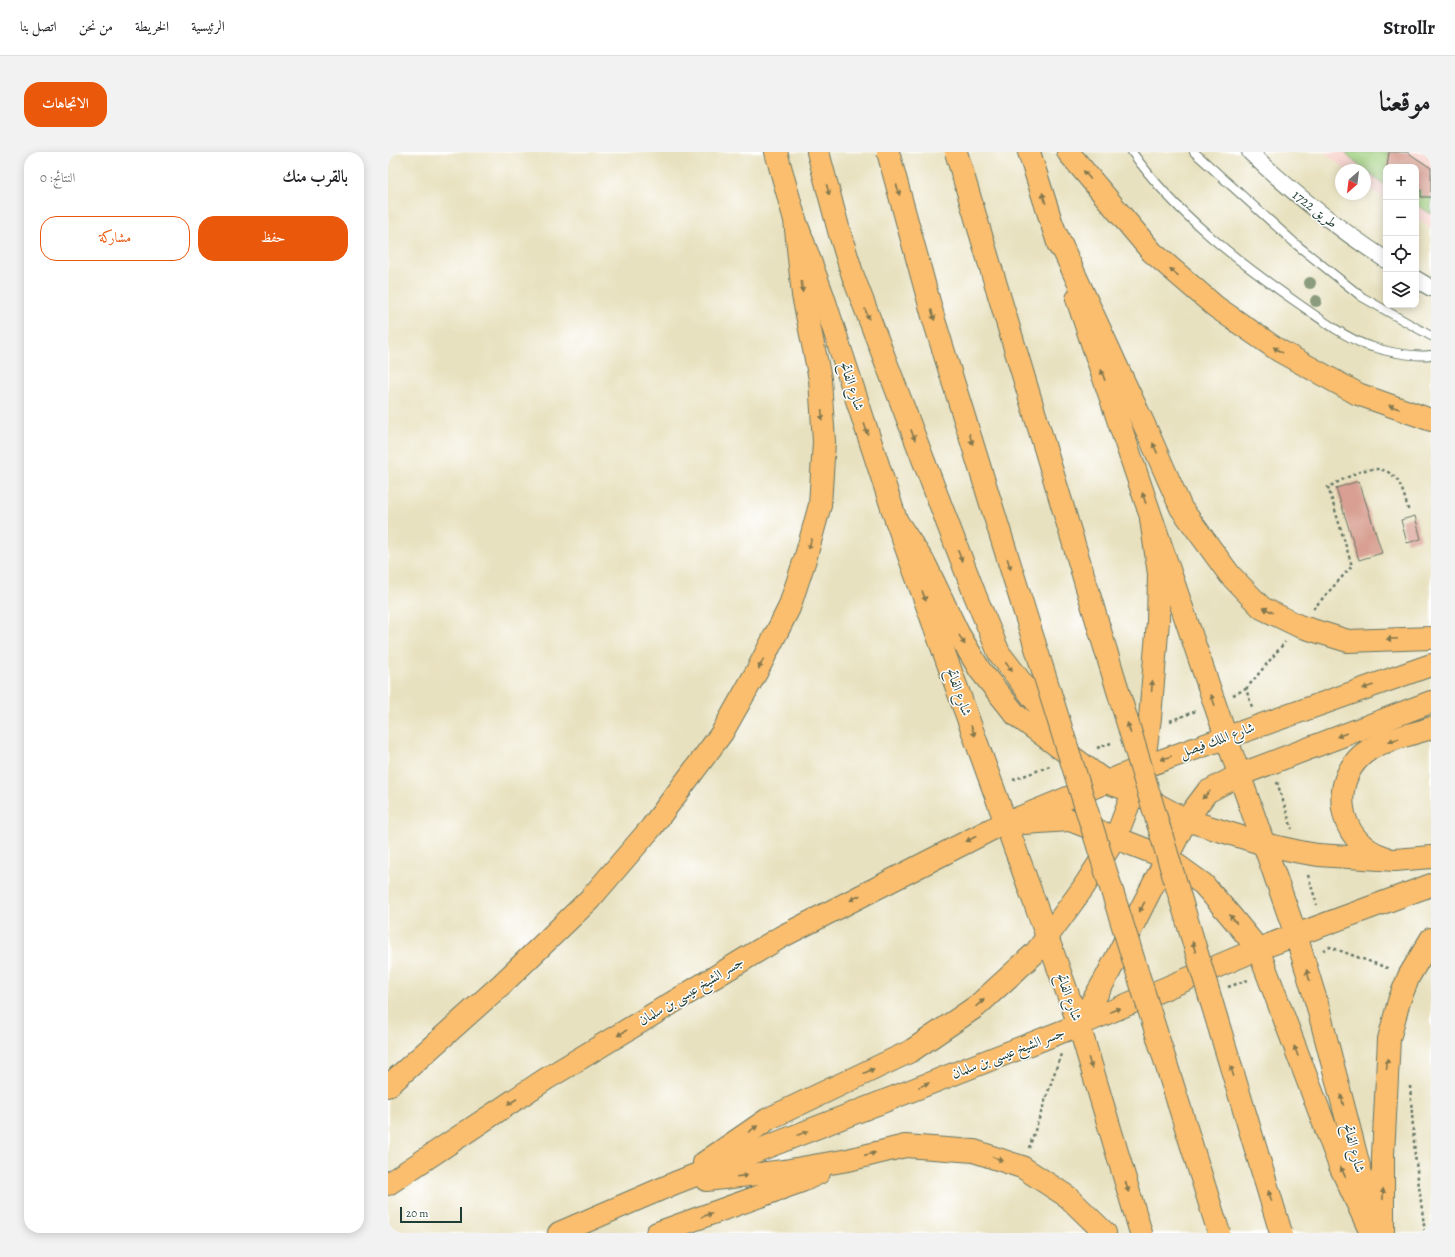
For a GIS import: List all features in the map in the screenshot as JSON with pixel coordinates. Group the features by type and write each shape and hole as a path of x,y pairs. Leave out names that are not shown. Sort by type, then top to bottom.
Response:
{"main road":[{"name":"شارع الفاتح","path":"776,152 796,220 823,296 896,520 1079,1025 1141,1233"},
{"path":"818,152 852,276 974,595 999,654 1084,765"},
{"path":"888,152 934,320 1219,1233"},
{"path":"956,152 1281,1233"},
{"name":"شارع الفاتح","path":"1029,152 1151,519 1296,935 1317,1004 1376,1233"},
{"path":"1068,152 1152,252 1216,307 1278,350 1358,394 1431,420"},
{"path":"388,1086 502,984 590,899 651,828 722,733 757,671 789,608 820,506 824,442 820,380 803,294 796,220"},
{"path":"1053,227 1181,508 1230,575 1262,608 1299,626 1348,641 1431,638"},
{"path":"675,1183 768,1119 911,1051 977,1006 1036,952 1048,937 1083,888 1116,837 1143,767 1150,718 1158,621 1159,574 1151,519"},
{"path":"896,520 925,564 958,633 980,670 1016,715 1106,782 1134,792 1186,820 1264,844 1318,855 1395,860 1431,857"},
{"name":"شارع الملك فيصل","path":"1007,824 1143,767 1431,664"},
{"path":"1079,1025 1106,978 1186,820 1208,792 1239,775 1431,702"},
{"path":"1395,860 1375,854 1358,841 1346,824 1342,803 1344,782 1354,764 1370,750 1431,728"},
{"path":"1007,824 1070,820 1167,858 1203,884 1258,949 1340,1166 1371,1233"},
{"name":"جسر الشيخ عيسى بن سلمان","path":"388,1184 546,1079 780,937 992,829 1007,824"},
{"path":"1079,1025 1258,949 1431,885"},
{"path":"1383,1233 1383,1155 1389,1039 1399,1001 1409,976 1431,939"},
{"name":"جسر الشيخ عيسى بن سلمان","path":"559,1233 675,1183 1079,1025"},
{"path":"675,1183 784,1171 848,1160 905,1146 974,1151 1022,1167 1068,1197 1105,1233"},
{"path":"657,1233 802,1181 848,1160"}],"street":[{"name":"طريق 1722","path":"1250,152 1276,178 1312,208 1383,258"},
{"path":"1419,281 1431,288"}],"lane":[{"path":"1132,152 1171,201 1209,235 1273,286 1331,326 1366,345 1407,355 1431,355"},
{"path":"1194,152 1297,245 1362,297 1431,336"}],"path":[{"path":"1246,689 1352,566 1328,487 1370,468 1385,470 1392,474 1399,482 1409,512"},
{"path":"1022,1167 1062,1051"}],"shaded area":[{"path":"1324,152 1431,152 1431,228 1419,221 1419,164 1383,164 1383,198 1371,189 1371,164 1339,164"}],"green space":[{"path":"1345,152 1389,152 1387,164 1383,164 1383,184 1371,175 1371,164 1357,164"},
{"path":"1419,190 1421,190 1421,197 1431,197 1431,214 1419,206"}],"building":[{"path":"1389,152 1407,152 1431,168 1431,197 1421,197 1421,190 1419,190 1419,164 1387,164"},
{"path":"1359,481 1382,553 1359,560 1336,488"},
{"path":"1415,516 1421,539 1407,543 1401,520"}]}
